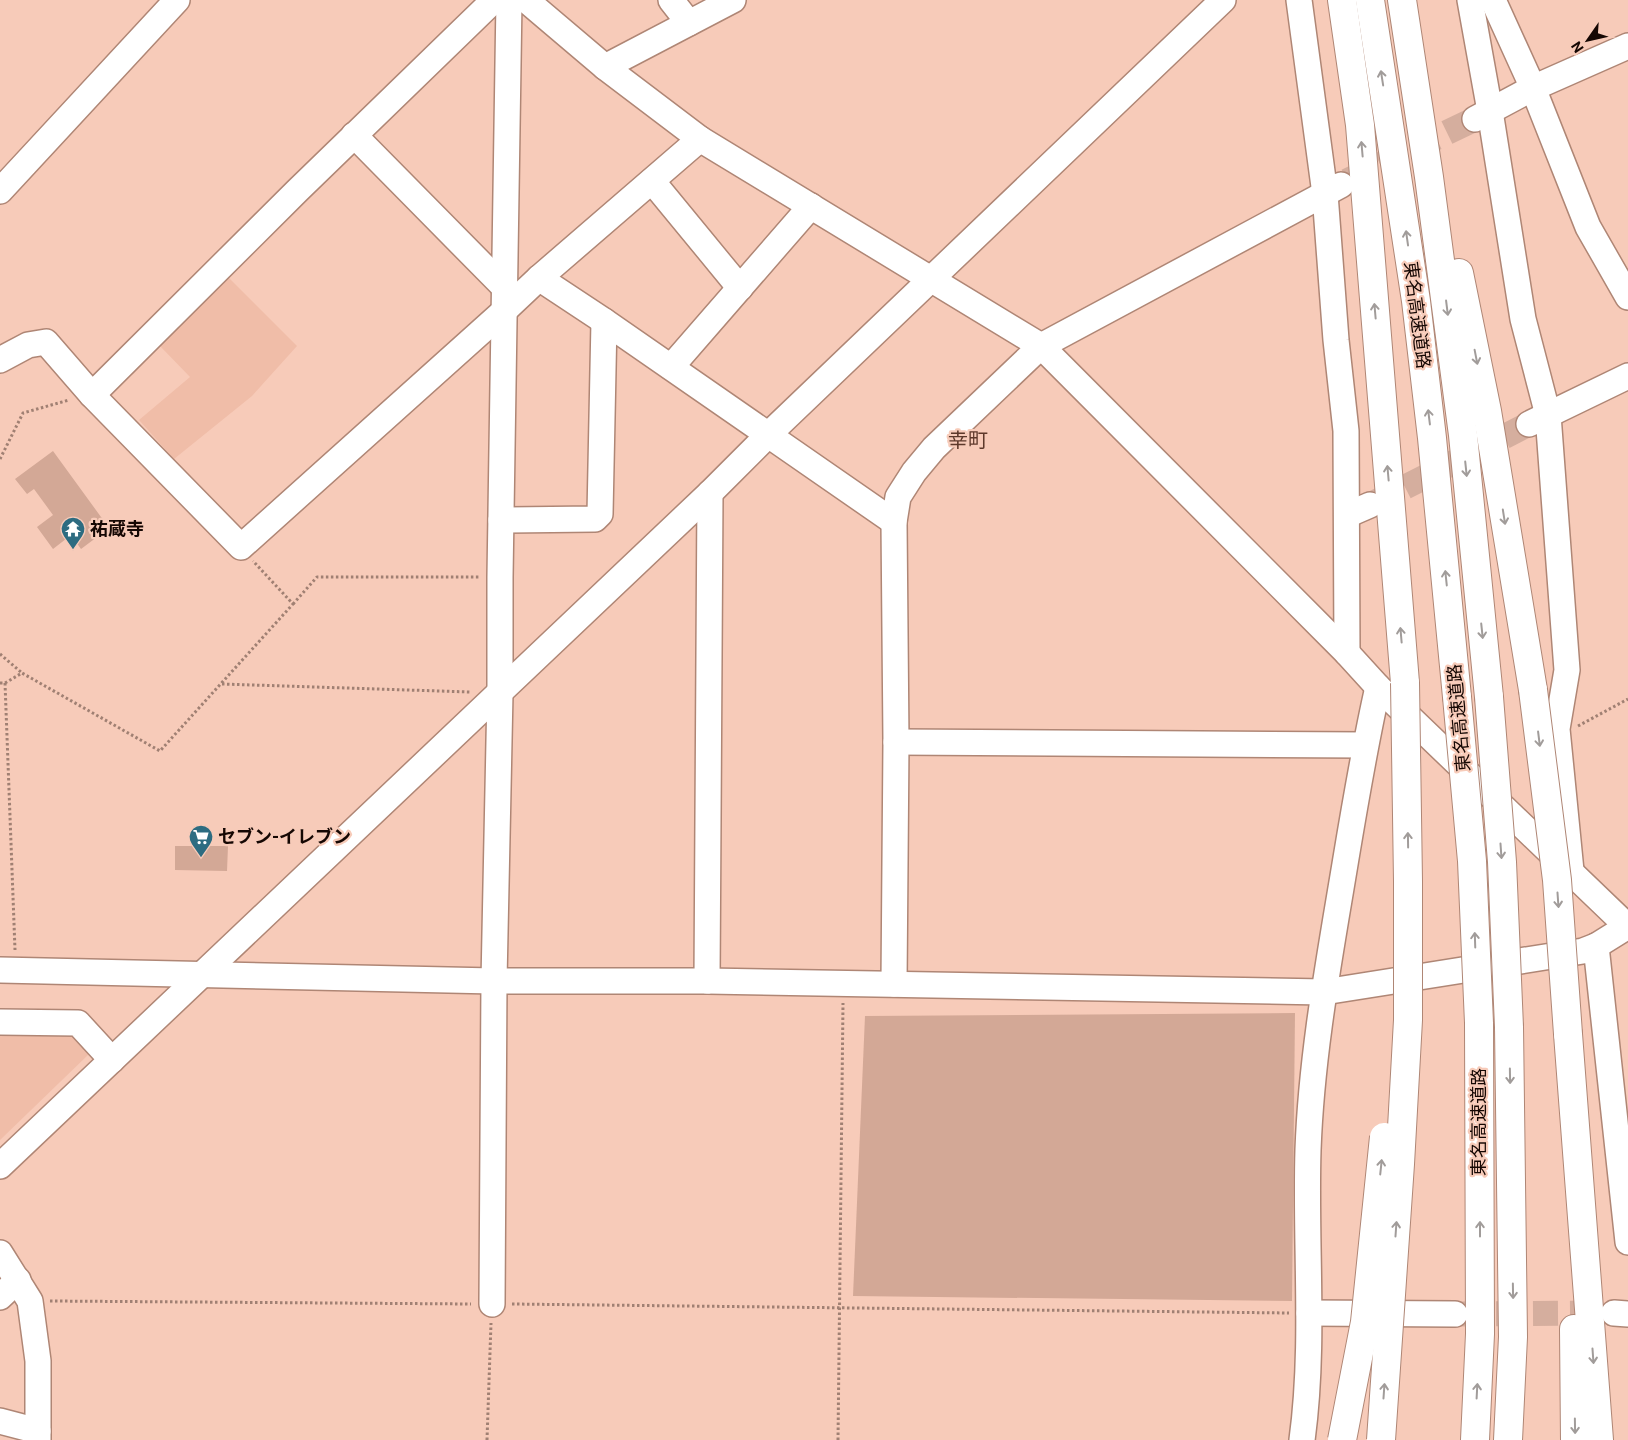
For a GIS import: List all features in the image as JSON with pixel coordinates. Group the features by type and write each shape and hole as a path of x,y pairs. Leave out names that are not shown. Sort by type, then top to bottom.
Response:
{"highway":[{"path":"1342,0 1360,125 1391,685 1408,881 1408,1020 1400,1173 1381,1440"},
{"name":"東名高速道路","path":"1370,0 1416,301 1432,438 1472,861 1479,1024 1480,1334 1474,1440"},
{"path":"1403,0 1487,411 1533,690 1557,880 1600,1440"},
{"name":"東名高速道路","path":"1403,0 1463,435 1489,698 1502,862 1510,1027 1513,1337 1508,1440"},
{"path":"1342,1440 1365,1322 1408,881"},
{"path":"1572,1080 1575,1440"}],"street":[{"path":"0,191 177,0"},
{"path":"92,395 354,135 494,0"},
{"path":"492,1304 494,981 500,693 500,577 509,0"},
{"path":"8,971 494,981 707,981 1324,992 1583,951 1596,946 1628,926 1571,871 1391,685 1347,653 1041,346 700,138 605,67 526,0"},
{"path":"671,0 689,22"},
{"path":"605,67 732,0"},
{"path":"0,1166 710,493 769,434 1223,0"},
{"path":"1299,0 1333,189 1336,340 1346,431 1347,653"},
{"path":"1470,0 1483,115 1523,319 1538,419 1567,670 1557,729 1571,871"},
{"path":"1493,0 1533,88 1588,227 1628,297"},
{"path":"1483,115 1533,88 1628,46"},
{"path":"354,135 505,300"},
{"path":"0,360 28,345 46,342 92,395 241,547 505,300 539,278 700,138"},
{"path":"652,181 740,288"},
{"path":"894,984 896,742 894,522 898,497 934,448 1041,346 1333,189"},
{"path":"672,367 811,206"},
{"path":"539,278 672,367 894,522"},
{"path":"501,520 595,519 600,514 604,321"},
{"path":"1538,419 1628,376"},
{"path":"707,981 710,493"},
{"path":"1347,515 1370,505"},
{"path":"1302,1440 1307,1405 1309,1313 1308,1150 1315,1056 1365,745 1391,685"},
{"path":"896,742 1365,745"},
{"path":"1596,946 1628,1242"},
{"path":"0,1022 78,1023 112,1060"},
{"path":"0,1253 24,1290 38,1361 38,1435 0,1421"},
{"path":"0,1297 24,1290"},
{"path":"1309,1313 1455,1314"}],"path":[{"path":"0,459 23,413 92,395"},
{"path":"241,547 293,604"},
{"path":"0,654 22,673 160,751 317,577 500,577"},
{"path":"8,971 2,683 22,673"},
{"path":"221,684 500,693"},
{"path":"1558,738 1628,699"},
{"path":"838,1440 843,984"},
{"path":"24,1290 492,1304 1309,1313"},
{"path":"487,1440 492,1304"}],"shaded area":[{"path":"228,277 297,346 252,396 174,459 139,420 190,377 160,346"},
{"path":"0,1031 75,1031 91,1048 89,1054 0,1140"}],"building":[{"path":"53,451 109,528 81,549 71,535 53,549 37,527 53,515 34,489 27,494 15,479"},
{"name":"セブン-イレブン","path":"175,846 228,846 227,871 175,870"},
{"path":"1295,1013 1292,1301 853,1296 865,1016"}],"tunnel":[{"path":"1347,181 1475,119"},
{"path":"1372,504 1529,424"},
{"path":"1459,1314 1609,1313"}],"place":[{"name":"祐蔵寺","path":"73,550"},
{"name":"セブン-イレブン","path":"201,858"}],"district":[{"name":"幸町","path":"968,440"}]}
